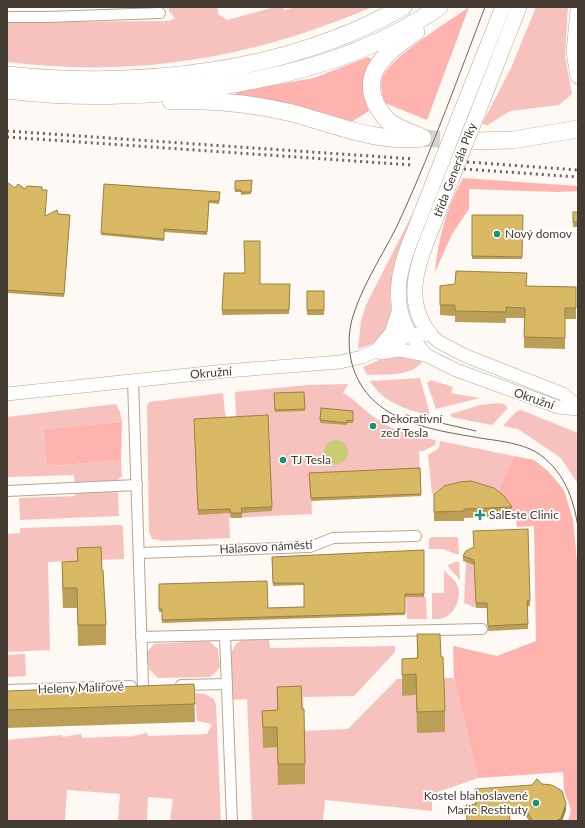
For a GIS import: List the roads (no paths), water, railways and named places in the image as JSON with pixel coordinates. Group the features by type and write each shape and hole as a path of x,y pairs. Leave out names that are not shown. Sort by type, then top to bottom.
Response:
{"highway":[{"path":"7,74 53,79 123,79 208,71 300,50 370,24 404,7"},
{"path":"7,90 75,95 122,95 170,92 242,82 304,68 339,57 380,40 439,7"},
{"path":"75,95 114,101 230,102 291,113 376,136 406,140 423,138 397,127 386,118 374,99 372,82 379,62 387,53 447,7"},
{"path":"475,141 513,140 578,129"}],"main road":[{"name":"třída Generála Píky","path":"410,336 399,312 398,288 404,257 503,7"},
{"name":"třída Generála Píky","path":"430,334 422,324 417,313 414,297 416,277 421,258 519,7"},
{"path":"578,10 574,52 578,76"},
{"path":"378,350 392,333 399,312"},
{"path":"410,336 417,313"}],"street":[{"path":"47,7 47,18"},
{"path":"7,17 47,18 160,13"},
{"name":"Okružní","path":"7,394 226,371 306,366 340,362 362,357 410,336 430,334 439,342 459,353 563,394 578,408"},
{"name":"Okružní","path":"410,336 426,355 469,376 558,407 578,408"},
{"path":"362,357 400,350 426,355"},
{"path":"133,380 143,686"},
{"path":"7,491 137,485"},
{"name":"Halasovo náměstí","path":"139,553 310,547 333,538 416,536"},
{"path":"141,637 482,629"},
{"path":"225,635 232,821"},
{"path":"170,685 227,684"},
{"name":"Heleny Malířové","path":"7,690 156,685"}],"tunnel":[{"path":"423,138 465,141"}],"tram line":[{"path":"485,7 425,163 397,226 363,290 353,316 349,340 352,364 361,384 373,400 388,412 406,421 446,432 518,445 536,452 553,467 566,485 574,506 578,528"},
{"path":"406,415 476,431"}],"railway":[{"path":"7,131 414,159"},
{"path":"7,137 412,165"},
{"path":"467,162 578,170"},
{"path":"464,169 578,177"}],"place":[{"name":"Nový domov","path":"497,234"},
{"name":"Dekorativní zeď Tesla","path":"373,426"},
{"name":"TJ Tesla","path":"283,460"},
{"name":"SalEste Clinic","path":"480,515"},
{"name":"Kostel blahoslavené Marie Restituty","path":"536,803"}]}
